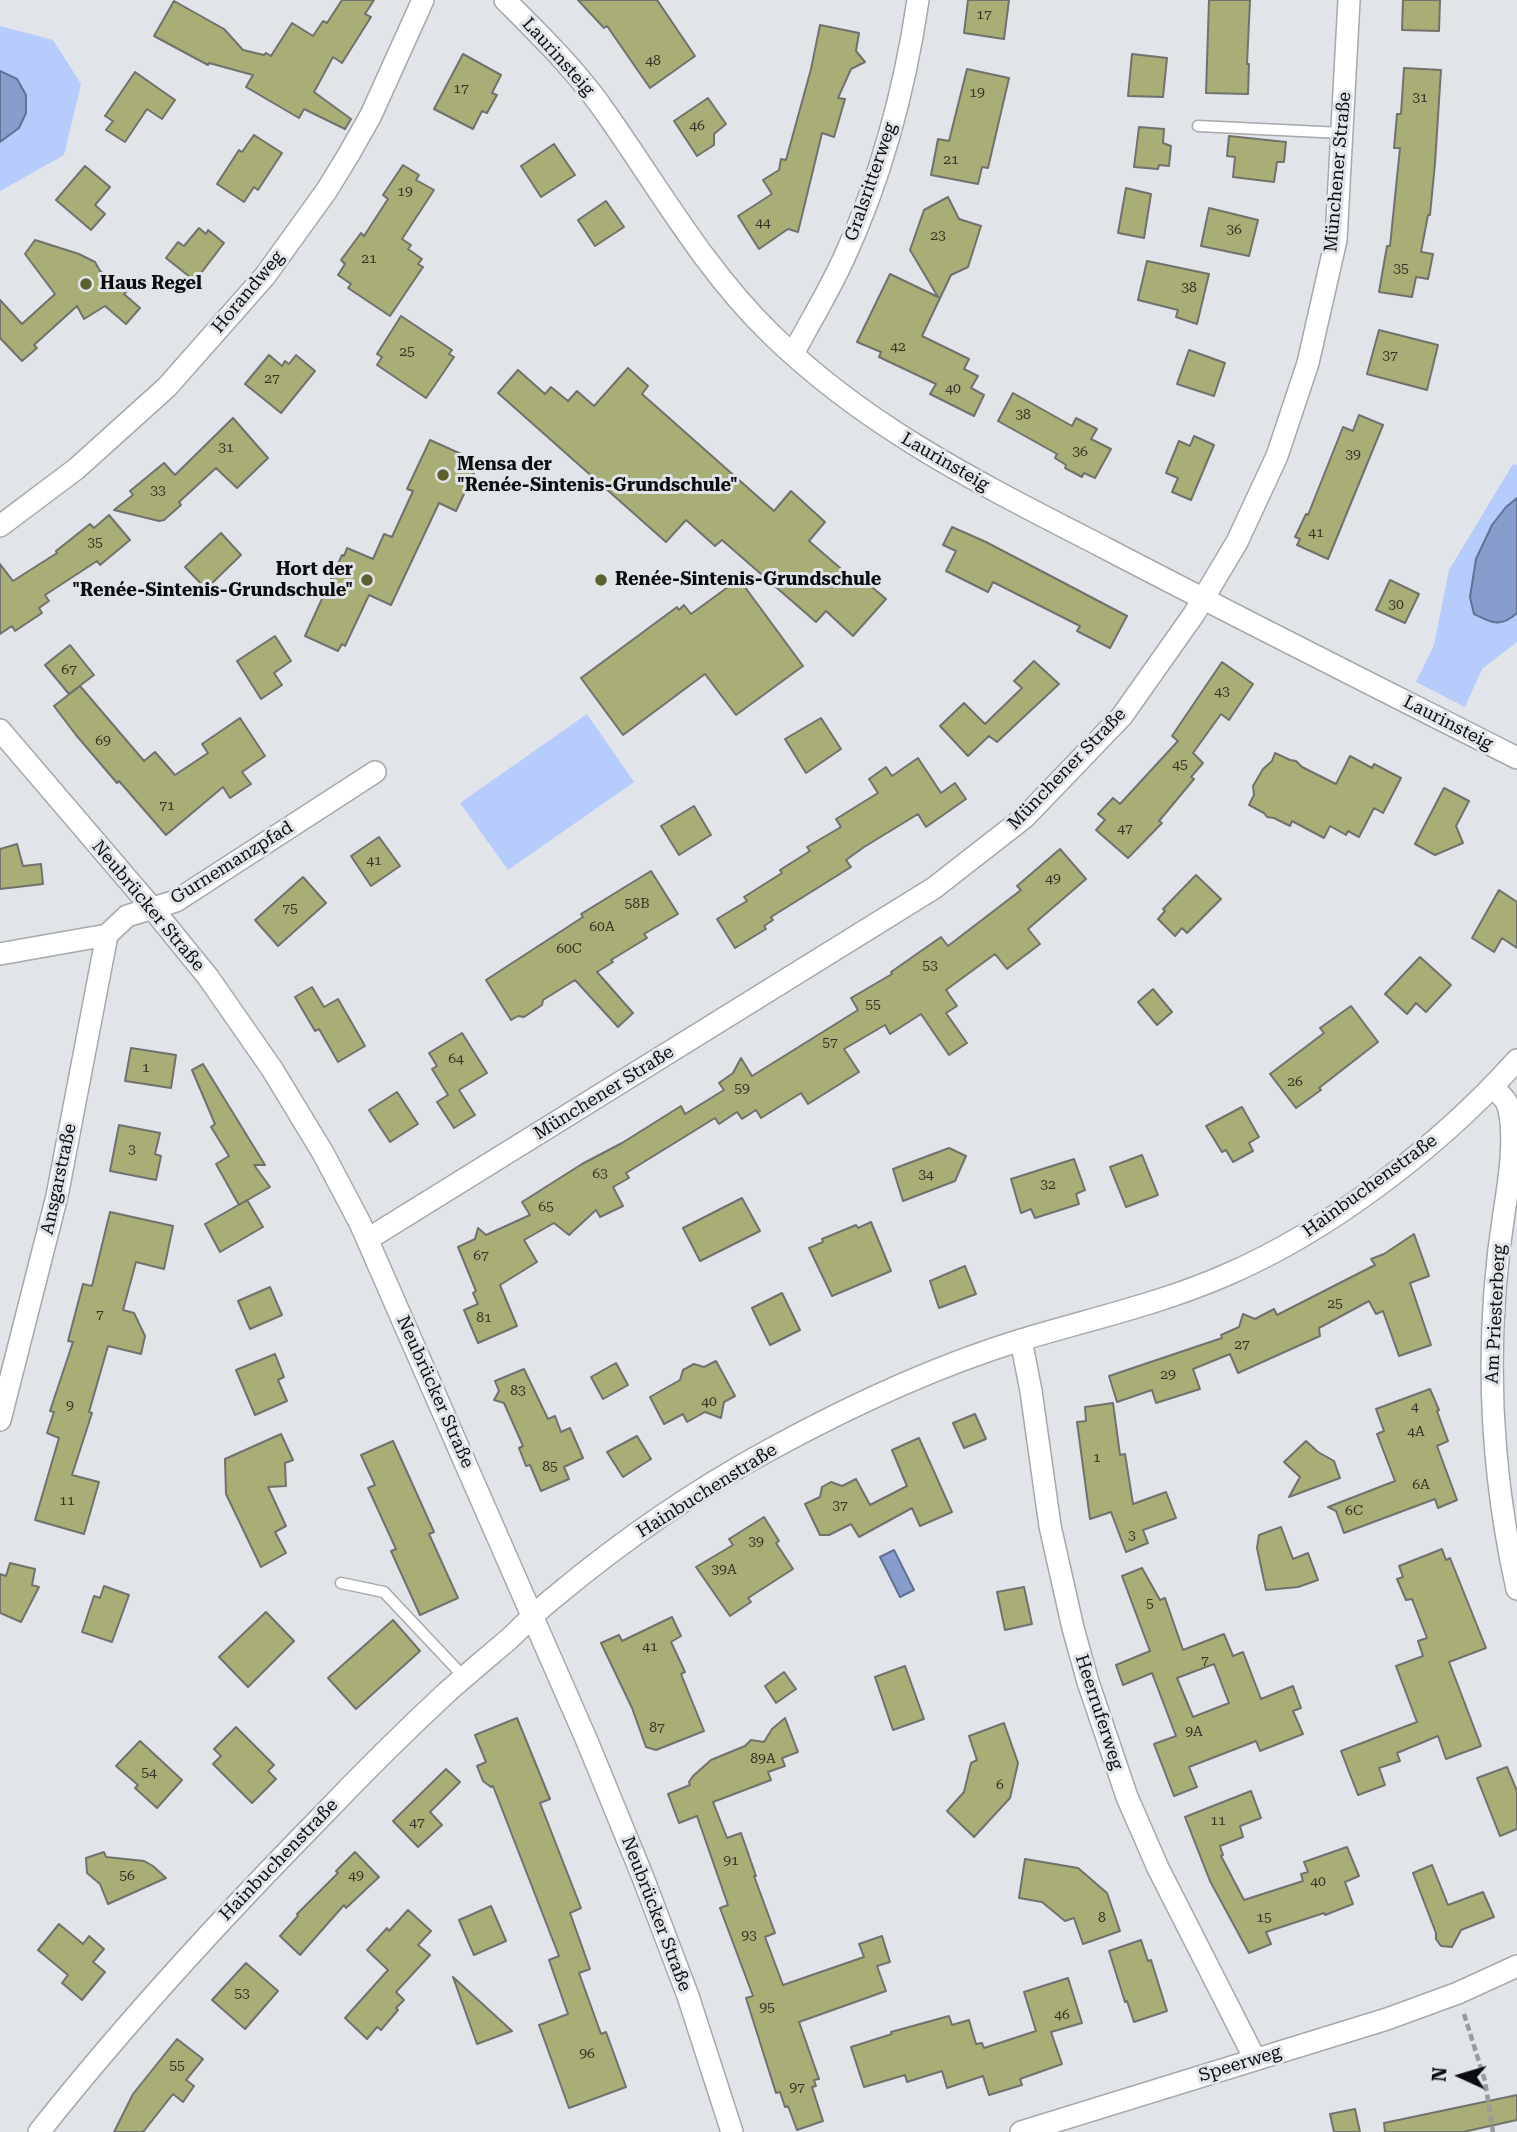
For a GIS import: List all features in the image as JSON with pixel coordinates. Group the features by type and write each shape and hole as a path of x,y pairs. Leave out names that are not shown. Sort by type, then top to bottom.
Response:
{"street":[{"name":"Horandweg","path":"0,526 76,469 167,387 265,276 327,190 349,154 371,115 424,0"},
{"name":"Laurinsteig","path":"505,0 559,54 607,113 701,253 744,305 793,354 870,417 931,456 998,492 1517,758"},
{"name":"Gralsritterweg","path":"793,354 843,260 862,216 894,119 918,0"},
{"name":"Münchener Straße","path":"368,1239 945,881 1025,817 1122,716 1203,598 1237,542 1278,456 1308,363 1336,240 1349,0"},
{"name":"Neubrücker Straße","path":"0,730 208,977 272,1069 323,1153 368,1239 587,1741 642,1875 688,1997 732,2132"},
{"name":"Gurnemanzpfad","path":"0,954 107,935 127,916 176,901 375,772"},
{"name":"Ansgarstraße","path":"0,1420 57,1196 107,935"},
{"name":"Hainbuchenstraße","path":"39,2132 149,2000 251,1887 392,1745 464,1677 597,1563 683,1502 772,1449 925,1374 1021,1340 1134,1309 1174,1295 1227,1275 1293,1242 1357,1200 1412,1158 1458,1120 1517,1060"},
{"name":"Am Priesterberg","path":"1493,1087 1507,1102 1513,1125 1514,1152 1500,1236 1492,1310 1490,1379 1502,1508 1517,1589"},
{"name":"Heerruferweg","path":"1021,1340 1050,1526 1088,1682 1127,1797 1158,1868 1255,2059"},
{"name":"Speerweg","path":"1021,2132 1387,2019 1458,1993 1517,1966"}],"lane":[{"path":"1198,126 1342,133"},
{"path":"341,1583 384,1592 464,1677"}],"path":[{"path":"1458,1993 1474,2053 1485,2081 1493,2132"}],"shaded area":[{"path":"0,26 53,40 81,84 64,155 0,191 0,142 19,128 3,72 0,71"},
{"path":"0,71 17,79 26,95 26,113 19,128 0,142"},
{"path":"1513,464 1517,465 1517,498 1498,518 1476,559 1509,620 1517,613 1517,642 1482,669 1465,707 1416,682 1434,645 1449,570"},
{"path":"1517,498 1517,613 1506,621 1491,622 1474,614 1470,597 1476,559 1492,525"},
{"path":"587,714 634,782 508,870 460,803"},
{"path":"894,1550 914,1590 900,1597 880,1557"}],"building":[{"path":"342,0 374,0 365,14 371,17 342,63 333,57 314,92 351,119 345,129 304,109 299,118 246,87 253,75 209,63 208,65 154,36 174,1 224,29 243,50 271,56 292,23 313,36 323,21 327,23"},
{"path":"578,0 657,0 695,56 650,88 607,26 604,28"},
{"path":"968,0 1009,0 1004,39 964,33"},
{"path":"1209,0 1250,0 1248,94 1206,93"},
{"path":"1403,0 1440,0 1439,31 1402,30"},
{"path":"820,25 859,33 856,51 865,62 851,69 838,98 845,99 834,137 822,133 798,232 788,229 759,249 738,216 772,194 763,180 779,170 781,159 786,160"},
{"path":"463,54 501,75 492,93 497,95 487,113 482,111 473,129 434,109"},
{"path":"1132,54 1167,58 1163,97 1128,96"},
{"path":"1404,68 1441,70 1430,215 1421,252 1433,254 1428,279 1416,277 1412,297 1379,292 1387,246 1390,246 1400,148 1394,148 1397,114 1401,114"},
{"path":"967,69 1009,78 988,168 982,167 978,184 931,175 938,139 949,141"},
{"path":"135,72 175,100 162,119 147,109 125,142 106,130 113,121 105,116"},
{"path":"708,98 726,124 714,134 714,145 697,156 674,121"},
{"path":"1139,127 1164,129 1163,143 1171,146 1169,166 1159,165 1158,169 1134,167"},
{"path":"254,135 282,153 258,190 254,187 244,202 217,184 239,150 242,152"},
{"path":"1229,136 1286,142 1284,162 1277,162 1274,182 1233,177 1235,157 1227,156"},
{"path":"554,144 575,175 541,197 521,166"},
{"path":"403,165 419,175 416,180 434,190 402,239 411,245 408,249 422,259 418,264 423,267 390,316 348,288 351,284 338,275 345,264 341,260 361,233 364,236 388,199 383,195"},
{"path":"85,166 110,187 95,205 105,214 91,230 56,200"},
{"path":"1126,188 1151,194 1144,238 1118,233"},
{"path":"948,197 959,219 981,226 968,267 951,275 922,336 969,359 964,369 978,376 971,388 984,395 974,416 930,394 936,384 879,357 881,352 857,342 890,274 938,297 910,250 924,210"},
{"path":"606,201 624,227 595,246 578,220"},
{"path":"1209,208 1258,220 1249,256 1201,246"},
{"path":"199,228 206,234 208,230 224,243 195,281 166,258 178,242 184,246"},
{"path":"35,240 95,262 100,271 127,291 124,294 140,308 126,324 105,306 84,319 77,306 34,345 37,348 22,361 0,338 0,300 22,324 55,294 25,254"},
{"path":"1147,261 1209,274 1197,324 1176,317 1178,310 1138,300"},
{"path":"401,316 452,350 449,354 454,357 426,398 377,365 382,357 377,354"},
{"path":"1379,330 1438,345 1427,390 1367,374"},
{"path":"1189,350 1225,363 1214,396 1177,384"},
{"path":"269,355 282,366 285,361 289,364 296,355 315,371 281,413 245,384"},
{"name":"Renée-Sintenis-Grundschule","path":"628,368 648,386 642,394 774,511 791,491 825,522 809,541 862,587 866,582 886,599 853,636 826,611 816,622 722,540 715,546 686,520 666,542 498,393 518,370 545,394 551,387 568,401 577,391 594,406"},
{"path":"1013,393 1072,426 1076,418 1097,429 1091,439 1111,449 1095,478 1084,473 1082,477 1065,468 1066,465 1055,458 1057,454 998,421"},
{"path":"1359,415 1383,425 1328,559 1297,545 1300,539 1295,537 1306,514 1308,515 1343,427 1353,431"},
{"path":"233,418 268,458 237,488 216,468 179,502 181,505 164,520 114,510 133,495 130,491 164,463 175,475"},
{"path":"1194,436 1214,445 1191,500 1172,492 1178,478 1166,473 1179,441 1190,446"},
{"name":"Hort der \"Renée-Sintenis-Grundschule\"","path":"430,440 479,462 456,511 439,503 391,605 369,595 345,646 342,644 338,651 305,636 347,548 373,559 384,534 392,537 413,491 407,489"},
{"path":"109,515 130,540 100,565 97,561 45,595 49,601 39,608 42,613 15,631 12,626 0,634 0,564 13,581 57,553 56,551 90,524 94,528"},
{"path":"952,527 1127,616 1110,648 1077,631 1080,626 993,582 988,592 946,571 956,551 943,545"},
{"path":"221,533 241,555 206,589 185,567"},
{"path":"739,579 803,666 736,715 705,674 623,735 581,678 677,607 679,610 684,605 691,614"},
{"path":"1390,580 1419,594 1405,623 1376,610"},
{"path":"275,636 291,661 274,673 282,685 261,699 237,661"},
{"path":"70,645 94,675 69,694 45,665"},
{"path":"1034,661 1059,684 997,742 989,736 968,756 940,726 964,703 985,724 1022,688 1014,681"},
{"path":"1222,662 1253,684 1229,720 1221,714 1193,753 1203,763 1191,777 1194,779 1159,821 1162,823 1128,858 1096,830 1105,820 1098,814 1113,798 1120,804 1178,741 1172,736"},
{"path":"80,686 144,761 155,752 175,775 208,753 202,744 240,718 265,756 242,772 251,784 230,798 223,787 166,835 119,781 117,783 54,706"},
{"path":"821,718 841,749 806,773 785,739"},
{"path":"1275,753 1296,761 1302,767 1336,784 1350,756 1372,768 1374,764 1401,778 1383,813 1374,808 1359,837 1348,831 1346,835 1330,826 1324,838 1292,821 1290,826 1267,817 1249,805 1254,795 1253,786"},
{"path":"918,758 941,793 955,783 966,799 926,827 918,814 864,847 846,860 851,867 771,917 773,920 764,926 766,929 735,948 717,919 747,901 744,897 810,851 807,847 841,827 836,819 878,793 869,779 886,767 892,776"},
{"path":"1444,788 1469,801 1456,826 1463,843 1435,855 1415,844"},
{"path":"694,806 711,835 679,855 661,826"},
{"path":"379,837 400,866 371,886 351,856"},
{"path":"17,844 23,866 41,864 43,884 0,889 0,849"},
{"path":"1060,849 1086,879 1028,929 1040,944 1007,969 995,954 946,990 957,1006 946,1013 967,1043 949,1055 921,1014 890,1034 885,1025 844,1049 859,1072 808,1104 801,1093 761,1118 756,1110 742,1119 737,1112 719,1124 715,1118 626,1173 629,1178 613,1187 623,1206 600,1217 596,1210 569,1235 554,1223 524,1240 537,1262 500,1285 517,1326 478,1343 464,1310 478,1304 473,1293 476,1291 458,1247 475,1239 478,1228 486,1235 530,1215 522,1202 681,1106 685,1114 724,1090 719,1083 733,1073 741,1058 752,1076 858,1010 851,998 892,974 891,972 941,937 948,946 1021,890 1017,886"},
{"path":"651,871 678,914 644,934 647,938 597,972 633,1013 618,1027 575,980 543,1000 542,1005 524,1017 518,1016 511,1020 486,980 583,917 581,914"},
{"path":"1196,875 1221,899 1187,933 1182,928 1175,936 1158,919 1165,911 1163,909"},
{"path":"303,877 326,903 278,946 255,920"},
{"path":"1499,890 1517,902 1517,948 1502,938 1494,952 1472,938"},
{"path":"1420,957 1451,985 1426,1012 1416,1003 1407,1014 1385,994"},
{"path":"312,987 324,1007 338,999 365,1046 338,1062 319,1029 315,1031 295,997"},
{"path":"1153,989 1172,1012 1157,1025 1138,1002"},
{"path":"1351,1006 1378,1042 1296,1108 1270,1074 1324,1033 1320,1028"},
{"path":"462,1033 487,1073 459,1090 475,1115 454,1128 437,1102 448,1095 432,1069 437,1066 429,1053"},
{"path":"131,1048 176,1055 171,1088 125,1081"},
{"path":"203,1064 265,1165 254,1165 270,1187 239,1205 216,1164 229,1156 211,1127 215,1124 192,1070"},
{"path":"397,1092 418,1124 390,1142 369,1110"},
{"path":"1242,1107 1259,1137 1249,1143 1253,1151 1233,1162 1226,1150 1222,1152 1206,1126"},
{"path":"119,1125 160,1133 155,1154 161,1156 156,1180 110,1171"},
{"path":"949,1148 966,1156 955,1181 903,1201 893,1169"},
{"path":"1142,1155 1158,1195 1126,1207 1110,1167"},
{"path":"1074,1159 1085,1190 1076,1194 1079,1204 1035,1218 1031,1209 1021,1213 1011,1179"},
{"path":"742,1198 760,1231 700,1261 683,1228"},
{"path":"247,1200 263,1227 220,1252 205,1224"},
{"path":"110,1212 173,1226 164,1269 136,1262 123,1310 134,1313 145,1336 141,1354 108,1346 89,1412 92,1413 72,1475 99,1482 84,1534 35,1520 59,1438 47,1433 54,1412 50,1411 73,1342 68,1341 83,1284 92,1286"},
{"path":"871,1222 891,1271 832,1296 809,1248 823,1242 822,1239"},
{"path":"1414,1234 1429,1276 1410,1283 1431,1345 1399,1356 1383,1311 1376,1314 1369,1301 1319,1328 1320,1336 1238,1373 1230,1354 1193,1369 1200,1389 1156,1403 1152,1390 1117,1402 1109,1376 1222,1338 1221,1335 1239,1327 1243,1314 1255,1319 1274,1309 1277,1315 1375,1265 1371,1259 1384,1254"},
{"path":"965,1266 976,1294 939,1308 930,1281"},
{"path":"270,1287 282,1315 250,1329 238,1301"},
{"path":"782,1293 800,1330 770,1345 752,1308"},
{"path":"275,1354 284,1377 278,1380 287,1401 255,1415 236,1370"},
{"path":"716,1361 735,1396 724,1402 721,1418 705,1412 687,1422 683,1414 664,1424 650,1397 680,1380 683,1370 694,1364 704,1367"},
{"path":"616,1363 628,1385 603,1399 591,1377"},
{"path":"524,1369 548,1419 555,1416 561,1432 570,1428 583,1458 564,1467 569,1479 541,1491 530,1465 526,1466 519,1448 523,1446 504,1403 494,1400 499,1391 495,1381"},
{"path":"1430,1389 1448,1441 1437,1446 1457,1500 1438,1508 1435,1499 1344,1533 1336,1511 1328,1507 1395,1481 1377,1434 1384,1431 1376,1409"},
{"path":"1113,1403 1120,1455 1125,1454 1133,1504 1166,1492 1176,1518 1143,1530 1148,1543 1126,1552 1111,1512 1090,1519 1077,1422 1086,1421 1085,1407"},
{"path":"975,1414 986,1439 964,1448 953,1423"},
{"path":"281,1434 293,1460 285,1463 286,1486 268,1487 286,1526 275,1532 286,1553 261,1567 226,1494 225,1459"},
{"path":"637,1436 651,1459 623,1477 607,1452"},
{"path":"919,1438 952,1512 920,1526 912,1508 859,1537 851,1524 829,1535 820,1535 805,1504 820,1497 822,1487 831,1482 842,1486 856,1479 870,1505 907,1486 892,1450"},
{"path":"393,1441 434,1532 429,1534 458,1598 420,1615 391,1551 396,1549 368,1488 375,1485 361,1455"},
{"path":"1306,1441 1334,1461 1340,1478 1289,1497 1300,1477 1284,1462"},
{"path":"764,1517 779,1541 776,1543 793,1569 748,1598 751,1602 730,1616 696,1567 733,1545 729,1539"},
{"path":"1281,1527 1293,1559 1308,1553 1318,1580 1298,1587 1266,1590 1257,1548 1259,1535"},
{"path":"1442,1549 1446,1560 1450,1558 1486,1648 1449,1662 1481,1746 1446,1759 1438,1736 1397,1753 1400,1761 1379,1768 1385,1785 1358,1795 1341,1751 1417,1722 1396,1666 1423,1656 1418,1641 1427,1638 1412,1599 1406,1600 1397,1579 1403,1577 1399,1566"},
{"path":"10,1563 35,1569 32,1585 39,1587 21,1622 0,1613 0,1574 6,1576"},
{"path":"1142,1568 1160,1600 1165,1598 1183,1650 1224,1634 1233,1656 1243,1652 1261,1699 1293,1686 1301,1708 1293,1711 1303,1734 1260,1751 1256,1741 1189,1767 1197,1787 1174,1796 1154,1744 1176,1736 1152,1673 1123,1685 1116,1665 1150,1651 1122,1576","holes":["1214,1664 1229,1703 1193,1717 1177,1678"]},
{"path":"104,1586 129,1595 112,1642 82,1632 94,1596 100,1598"},
{"path":"1024,1587 1032,1624 1005,1630 997,1592"},
{"path":"266,1612 294,1641 248,1687 219,1657"},
{"path":"672,1617 681,1636 671,1642 685,1672 681,1674 704,1731 656,1750 646,1747 632,1708 601,1643 619,1635 622,1641"},
{"path":"393,1620 420,1651 356,1709 328,1678"},
{"path":"905,1666 924,1719 893,1730 875,1677"},
{"path":"784,1672 796,1689 776,1703 765,1686"},
{"path":"517,1718 550,1799 540,1803 581,1908 570,1913 590,1969 579,1973 601,2034 606,2032 626,2087 569,2108 539,2025 568,2014 549,1960 559,1956 493,1786 483,1781 477,1766 486,1762 475,1735"},
{"path":"785,1718 798,1752 782,1758 785,1766 768,1772 771,1780 713,1802 727,1838 741,1833 775,1933 765,1937 783,1985 864,1957 859,1944 882,1936 890,1962 877,1966 886,1991 799,2022 819,2079 814,2080 816,2086 812,2087 823,2121 797,2130 788,2106 785,2107 780,2092 776,2093 746,1998 753,1996 720,1908 728,1905 697,1816 679,1823 668,1794 690,1785 693,1776 711,1760 745,1746 751,1740 764,1742 772,1729"},
{"path":"1004,1723 1018,1763 1010,1798 974,1837 947,1811 964,1792 971,1763 977,1760 969,1736"},
{"path":"236,1727 274,1765 268,1771 276,1779 252,1803 213,1764 221,1756 214,1749"},
{"path":"140,1741 182,1780 157,1808 135,1788 138,1785 116,1766"},
{"path":"1507,1767 1517,1791 1517,1829 1500,1836 1477,1778"},
{"path":"446,1769 460,1782 430,1812 442,1825 418,1847 393,1821"},
{"path":"1251,1791 1261,1818 1240,1826 1243,1837 1220,1846 1221,1856 1244,1900 1303,1881 1301,1874 1308,1872 1304,1862 1347,1847 1359,1876 1345,1882 1353,1904 1266,1932 1271,1944 1249,1953 1210,1881 1185,1817"},
{"path":"104,1852 106,1857 144,1861 166,1878 108,1904 100,1884 87,1873 86,1858"},
{"path":"355,1852 379,1877 346,1908 344,1905 300,1955 280,1936"},
{"path":"1025,1859 1078,1868 1107,1893 1120,1931 1083,1944 1074,1918 1065,1921 1042,1902 1019,1898"},
{"path":"1432,1865 1448,1905 1483,1892 1494,1917 1461,1930 1452,1947 1441,1946 1436,1939 1413,1873"},
{"path":"491,1906 506,1941 474,1955 459,1920"},
{"path":"408,1910 431,1931 418,1945 430,1955 396,1992 404,2000 396,2008 398,2010 381,2030 377,2027 367,2039 345,2018 388,1970 367,1950"},
{"path":"59,1924 83,1944 89,1936 104,1949 93,1962 105,1972 82,2000 62,1983 68,1975 38,1950"},
{"path":"1141,1940 1148,1961 1151,1960 1167,2011 1134,2022 1109,1951"},
{"path":"246,1963 278,1991 245,2029 212,2000"},
{"path":"453,1977 512,2031 477,2044"},
{"path":"1068,1978 1082,2023 1051,2032 1062,2064 1020,2079 1022,2085 989,2095 983,2076 947,2088 942,2071 907,2082 905,2075 864,2087 851,2047 892,2034 891,2032 949,2016 952,2025 969,2020 976,2044 982,2043 984,2048 1036,2031 1024,1992"},
{"path":"177,2039 203,2059 186,2080 194,2086 183,2102 173,2094 143,2132 114,2132 133,2094"},
{"path":"1517,2095 1517,2120 1463,2132 1385,2132 1384,2123"},
{"path":"1355,2109 1360,2132 1334,2132 1330,2114"}],"place":[{"name":"Haus Regel","path":"86,284"},
{"name":"Mensa der \"Renée-Sintenis-Grundschule\"","path":"443,475"},
{"name":"Hort der \"Renée-Sintenis-Grundschule\"","path":"367,580"},
{"name":"Renée-Sintenis-Grundschule","path":"601,580"}]}
